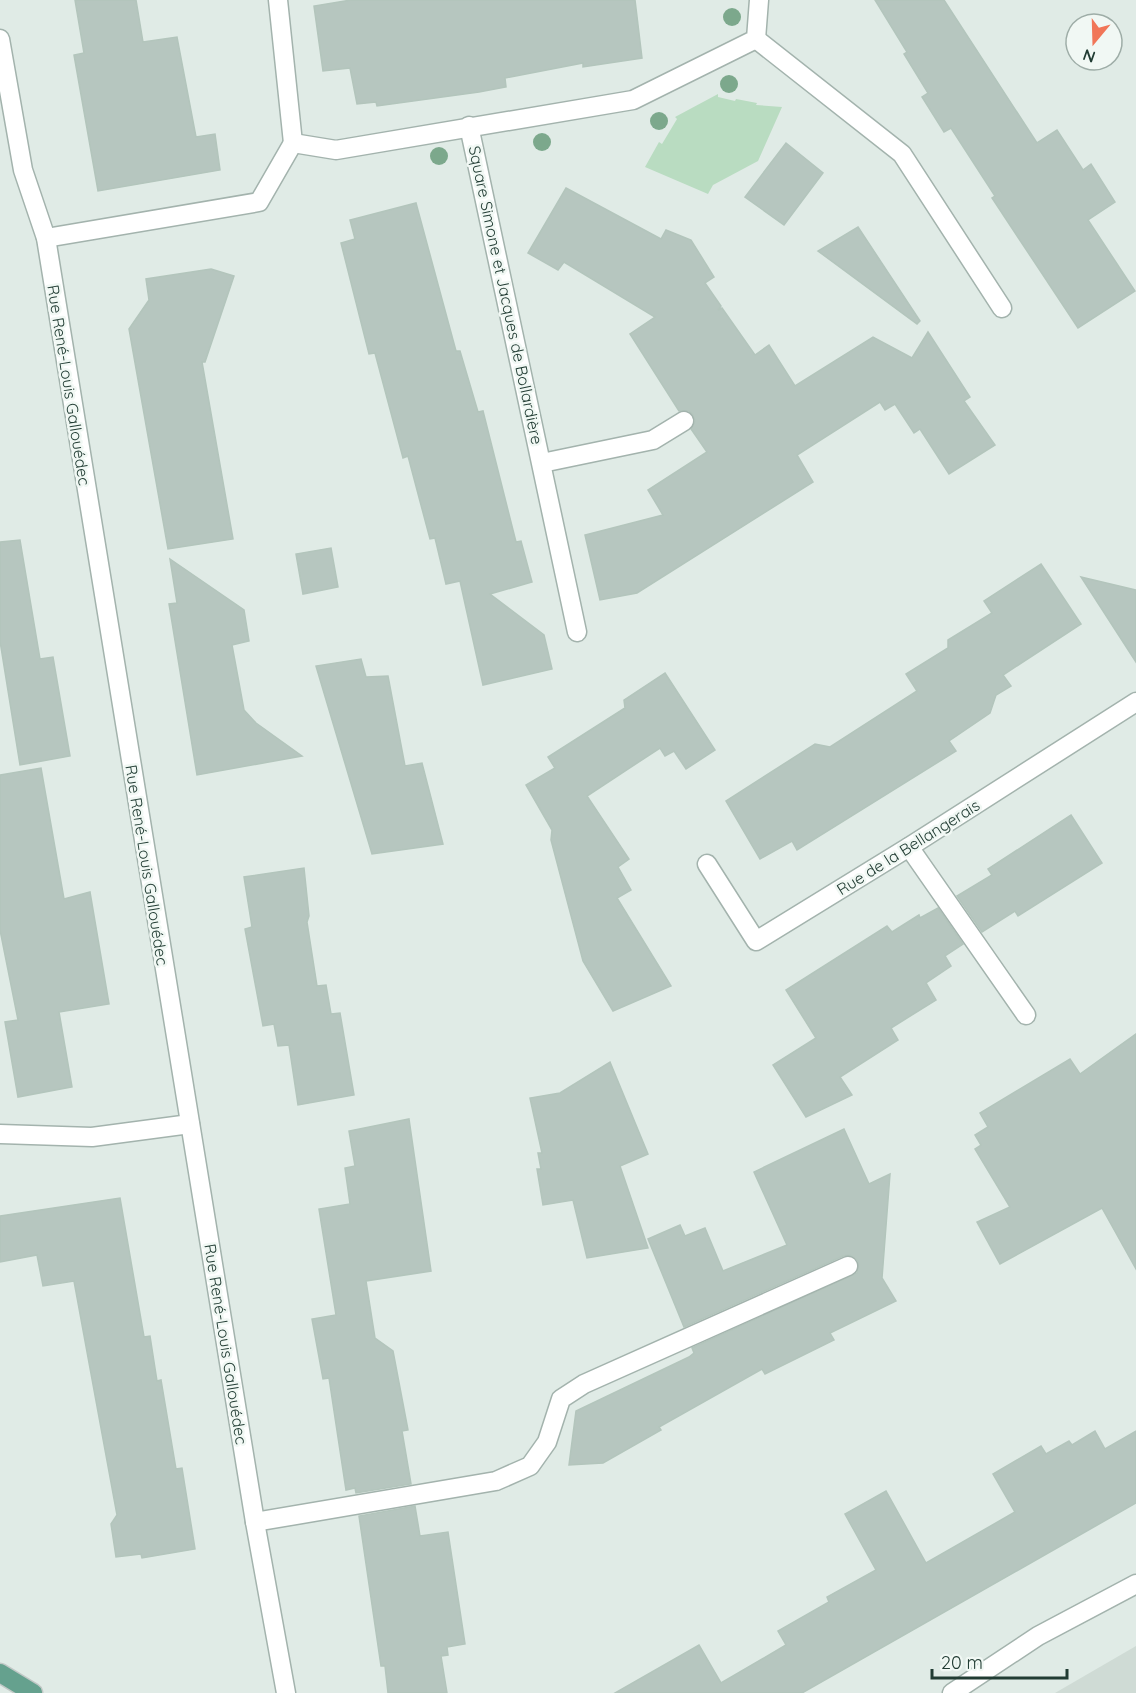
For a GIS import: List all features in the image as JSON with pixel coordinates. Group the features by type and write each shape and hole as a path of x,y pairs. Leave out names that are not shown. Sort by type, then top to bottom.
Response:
{"main road":[{"path":"0,1673 33,1693"}],"street":[{"path":"46,238 259,202 292,143 278,0"},
{"path":"759,0 756,39 902,154 1002,308"},
{"name":"Rue René-Louis Gallouédec","path":"0,39 22,170 46,238 255,1522 286,1693"},
{"name":"Square Simone et Jacques de Bollardière","path":"292,143 336,150 633,100 756,39"},
{"name":"Square Simone et Jacques de Bollardière","path":"469,126 577,632"},
{"name":"Square Simone et Jacques de Bollardière","path":"542,463 653,440 684,421"},
{"name":"Rue de la Bellangerais","path":"707,864 756,941 909,847 1136,702"},
{"path":"909,847 1026,1015"},
{"path":"0,1134 92,1137 190,1124"},
{"path":"255,1522 496,1481 530,1466 547,1442 561,1399 584,1384 848,1266"},
{"path":"952,1693 1038,1636 1136,1584"}],"shaded area":[{"path":"1136,1646 1136,1693 1055,1693"}],"green space":[{"path":"718,94 718,97 735,101 736,99 757,103 756,105 782,107 758,161 713,185 708,194 645,167 659,142 662,144 677,119 675,117"}],"building":[{"path":"75,0 136,0 143,42 177,37 196,137 215,134 220,170 98,191 74,55 84,53"},
{"path":"351,0 635,0 642,58 583,67 583,63 505,78 506,87 479,92 377,106 376,102 357,104 350,68 323,71 314,6"},
{"path":"875,0 944,0 1037,143 1057,130 1083,170 1091,164 1115,202 1088,220 1135,291 1078,328 992,198 995,196 951,128 944,132 922,97 928,93 904,54 907,52"},
{"path":"786,143 823,173 784,225 745,197"},
{"path":"566,188 661,239 666,230 691,240 714,277 705,283 721,306 718,310 722,308 755,355 769,345 795,386 873,337 912,358 928,332 970,397 964,401 995,445 949,474 920,429 914,433 895,404 885,410 880,402 797,455 813,482 637,593 600,600 585,535 663,515 648,490 707,452 691,429 695,421 693,415 689,411 679,411 630,334 655,317 564,262 558,270 528,253"},
{"path":"416,203 456,351 460,351 478,412 483,411 516,542 521,541 532,582 490,594 544,635 552,669 483,685 460,581 446,584 435,538 430,539 408,456 403,458 375,353 369,354 341,243 355,239 350,220"},
{"path":"858,227 920,321 917,324 818,251"},
{"path":"211,269 234,276 205,362 202,362 233,539 168,549 129,329 149,300 146,279"},
{"path":"20,540 40,659 53,657 70,756 20,765 0,641 0,542"},
{"path":"331,548 338,587 303,594 296,554"},
{"path":"170,559 244,610 249,641 232,645 244,710 256,723 302,756 197,775 169,604 177,603"},
{"path":"1041,564 1081,624 1003,675 1011,686 996,695 990,713 949,741 956,751 797,850 792,841 760,859 726,801 815,744 830,747 917,691 906,674 948,648 948,640 992,613 984,601"},
{"path":"1081,577 1136,590 1136,662"},
{"path":"361,659 366,677 388,676 405,766 422,763 443,844 372,854 316,666"},
{"path":"665,673 715,750 686,769 674,751 665,756 660,748 587,796 629,859 618,867 631,890 617,898 671,986 613,1011 583,961 551,840 552,830 526,785 555,768 548,757 625,708 624,700"},
{"path":"41,768 64,899 90,892 109,1004 59,1012 72,1087 18,1097 5,1022 18,1020 0,930 0,775"},
{"path":"1071,815 1102,863 1018,916 1015,911 982,932 957,896 992,875 988,869"},
{"path":"304,868 309,916 307,922 317,986 326,985 331,1014 340,1013 354,1095 298,1105 289,1045 278,1046 274,1024 263,1026 245,929 252,927 244,877"},
{"path":"938,908 963,944 945,956 951,966 926,983 936,1000 891,1028 898,1040 840,1077 852,1095 806,1117 773,1065 816,1038 786,990 887,926 892,932 919,915 920,918"},
{"path":"1136,1034 1136,1269 1102,1208 1000,1264 977,1222 1010,1207 975,1149 981,1145 975,1135 988,1127 980,1113 1070,1059 1080,1074"},
{"path":"610,1062 648,1154 620,1166 648,1248 587,1258 573,1200 543,1205 537,1169 541,1169 538,1153 542,1153 530,1098 560,1093"},
{"path":"409,1119 431,1271 366,1281 375,1338 393,1351 408,1430 402,1431 411,1484 356,1493 355,1488 346,1490 329,1378 323,1379 312,1319 336,1315 319,1209 350,1204 345,1168 355,1166 349,1131"},
{"path":"844,1129 869,1184 890,1174 882,1278 896,1301 830,1333 834,1340 765,1374 762,1369 659,1427 661,1430 603,1463 569,1465 576,1411 689,1357 694,1353 692,1348 857,1273 858,1261 850,1255 843,1256 684,1327 648,1239 680,1225 685,1236 705,1228 723,1271 787,1245 754,1172"},
{"path":"120,1198 144,1337 150,1336 157,1381 161,1380 176,1469 182,1468 195,1549 142,1558 141,1554 116,1557 111,1524 117,1515 74,1281 43,1286 37,1255 0,1262 0,1216"},
{"path":"1095,1431 1105,1449 1136,1431 1136,1503 802,1693 615,1693 699,1645 721,1683 786,1645 778,1631 829,1602 827,1597 876,1570 845,1514 886,1491 926,1563 1015,1512 993,1474 1041,1446 1046,1454 1069,1441 1072,1445"},
{"path":"415,1506 420,1536 448,1532 465,1644 447,1647 448,1655 441,1656 447,1693 388,1693 385,1666 381,1666 359,1516"}]}
